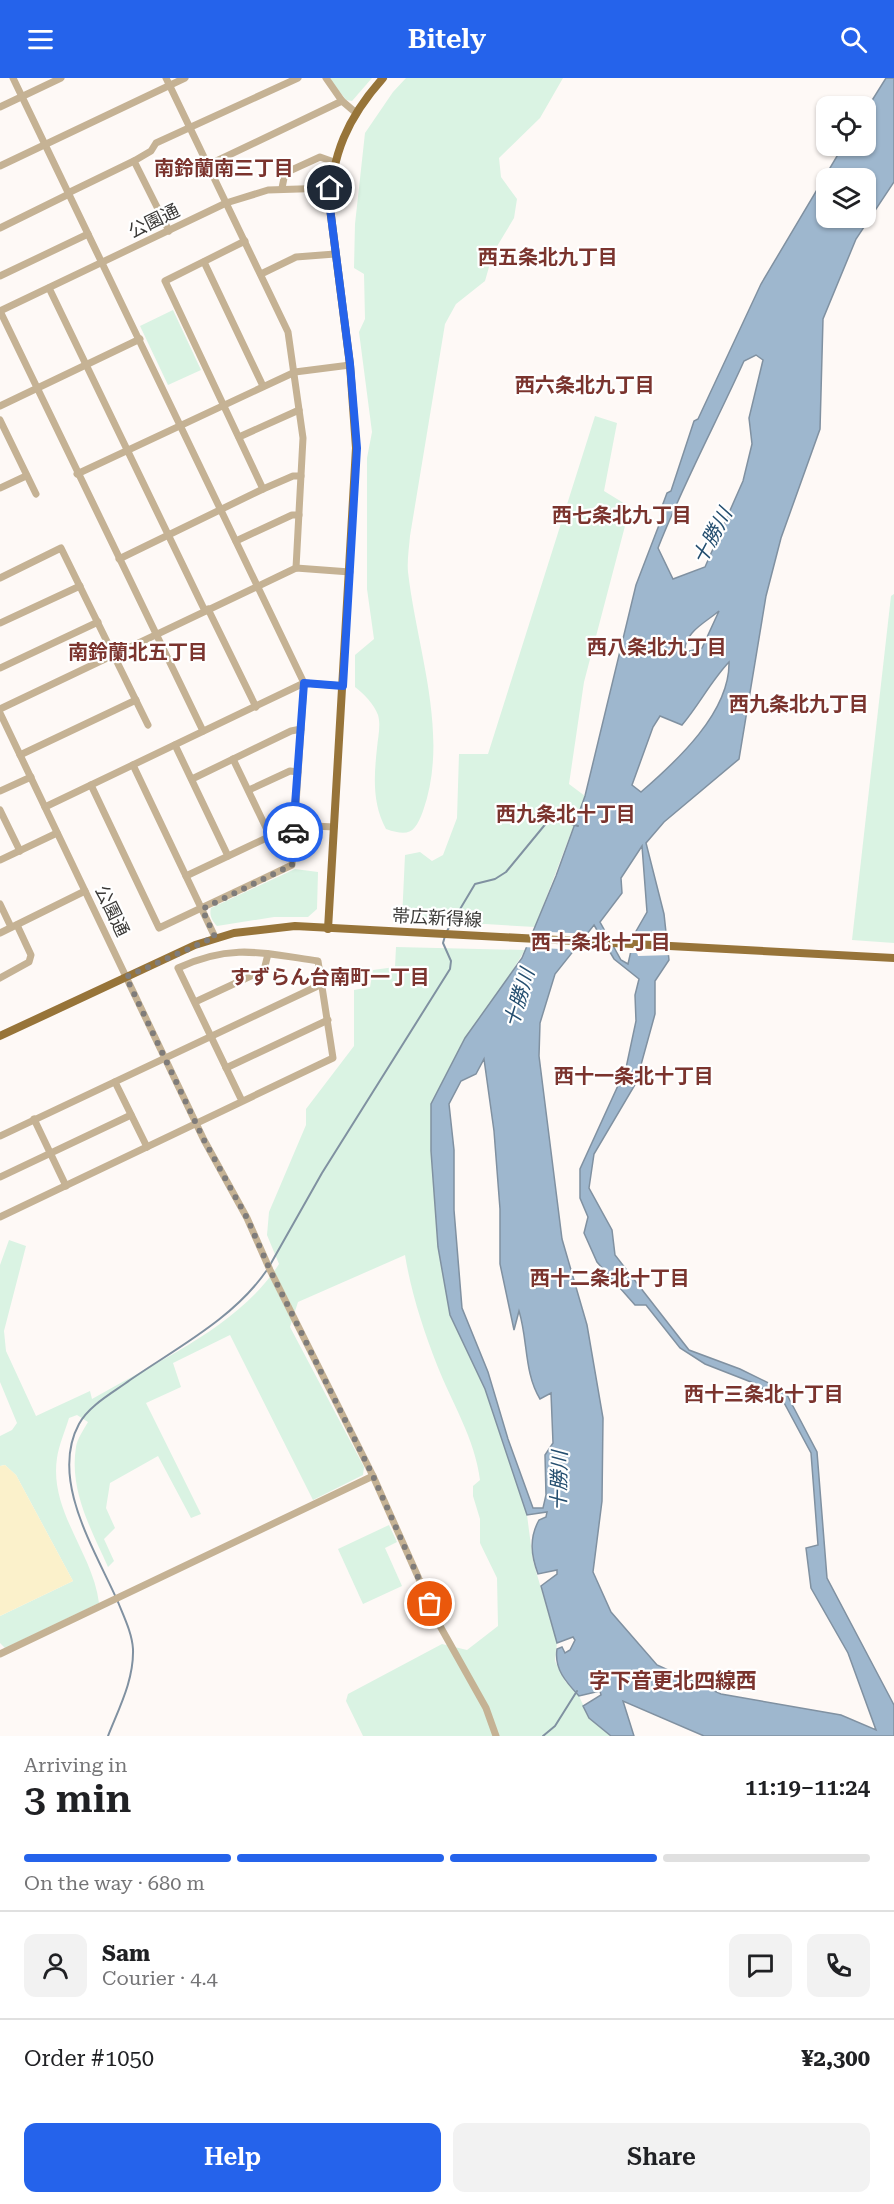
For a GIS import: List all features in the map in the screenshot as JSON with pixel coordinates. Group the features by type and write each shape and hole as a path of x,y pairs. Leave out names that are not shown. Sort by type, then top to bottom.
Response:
{"main road":[{"path":"328,928 357,448 350,364 334,254 330,188 333,162 355,112 383,78"},
{"name":"帯広新得線","path":"0,1036 215,937 253,929 295,926 894,958"}],"street":[{"path":"13,78 304,683 292,865 202,909 159,928 91,785"},
{"path":"0,107 61,78"},
{"path":"0,166 168,82 185,78"},
{"path":"0,228 151,151 156,143 298,78"},
{"path":"326,78 342,101 355,112"},
{"path":"168,82 288,332 303,438 296,568"},
{"path":"208,165 342,101"},
{"path":"282,188 285,173 320,157 333,162"},
{"path":"134,160 169,231"},
{"name":"公園通","path":"0,311 226,203 251,194 282,188 330,188"},
{"path":"0,276 88,234"},
{"path":"245,241 165,281 263,489"},
{"path":"261,274 296,257 334,254"},
{"path":"204,262 263,386"},
{"path":"49,288 168,535 256,707"},
{"path":"0,311 203,731"},
{"path":"0,406 140,339"},
{"path":"77,474 295,372 350,364"},
{"path":"239,437 299,410"},
{"path":"0,420 3,436 36,494"},
{"path":"0,488 26,476"},
{"path":"119,559 263,489 293,476 301,476"},
{"path":"236,542 292,515 299,515"},
{"path":"0,578 61,548 148,726"},
{"path":"1,715 114,655 296,568 350,572"},
{"path":"0,623 80,586"},
{"path":"0,668 98,622"},
{"path":"45,807 304,683 343,686"},
{"path":"20,755 136,700"},
{"name":"公園通","path":"1,715 196,1123 242,1209 373,1476 440,1626 486,1708 496,1736"},
{"path":"192,779 291,731 301,729"},
{"path":"175,745 228,856"},
{"path":"233,759 270,836"},
{"path":"133,765 215,937"},
{"path":"249,790 290,771 298,772"},
{"path":"0,791 31,777"},
{"path":"0,810 20,851"},
{"path":"186,876 294,825 334,827"},
{"path":"0,860 57,833"},
{"path":"0,933 85,891"},
{"path":"0,904 31,955 29,962 0,978"},
{"path":"0,1217 333,1058 318,961 248,951 222,952 178,969 242,1101"},
{"path":"195,1002 264,970 268,954"},
{"path":"0,1136 322,984"},
{"path":"226,1068 328,1020"},
{"path":"115,1082 147,1147"},
{"path":"0,1177 131,1115"},
{"path":"34,1119 66,1186"},
{"path":"0,1654 373,1476"}],"green space":[{"path":"329,78 372,78 352,101 346,100"},
{"path":"406,78 563,78 540,118 499,158 501,177 517,199 514,218 493,253 485,281 456,304 445,324 410,536 408,563 412,602 429,692 433,753 430,782 423,811 414,828 406,833 400,833 386,829 381,819 376,799 375,779 379,719 371,703 355,687 355,655 374,639 367,589 367,458 372,432 359,332 365,319 364,274 354,268 355,224 365,133 393,92"},
{"path":"173,310 201,370 168,385 140,326"},
{"path":"595,416 617,423 604,491 630,507 584,682 569,784 585,796 535,927 402,919 405,855 420,852 432,861 443,855 457,818 459,754 488,754"},
{"path":"894,594 894,943 852,940 891,596"},
{"path":"295,869 318,872 317,909 308,917 274,917 217,926 214,922 211,908"},
{"path":"396,947 525,950 431,1104 431,1151 438,1247 450,1315 485,1389 527,1515 533,1561 557,1643 555,1661 565,1681 579,1696 589,1718 610,1736 363,1736 346,1701 348,1694 442,1644 467,1650 498,1626 497,1578 480,1543 480,1519 473,1496 473,1486 480,1480 477,1465 468,1436 427,1338 414,1297 405,1255 298,1302 290,1327 364,1467 363,1475 313,1500 230,1335 173,1363 181,1387 146,1403 201,1514 191,1518 158,1456 110,1483 106,1508 115,1528 104,1539 114,1561 108,1567 83,1509 76,1479 77,1444 88,1422 77,1415 69,1418 57,1458 56,1477 59,1496 89,1567 99,1603 5,1648 0,1643 0,1616 73,1581 16,1475 5,1465 0,1466 0,1436 12,1430 17,1423 0,1382 0,1265 9,1240 26,1246 4,1331 6,1351 36,1416 90,1391 92,1399 168,1357 219,1324 262,1286 279,1264 267,1235 269,1212 306,1125 306,1109 354,1046 354,990 370,987 373,970 395,967"},
{"path":"389,1525 397,1542 385,1548 402,1586 363,1604 338,1549"}],"sand":[{"path":"5,1465 16,1475 73,1581 0,1616 0,1466"}],"water":[{"path":"886,78 894,78 894,182 876,209 876,168 830,168 837,156 876,156 875,96"},
{"name":"十勝川","path":"816,191 816,228 863,228 856,239 823,319 820,429 781,538 766,596 739,759 664,822 646,843 664,914 669,960 655,981 655,1014 636,1083 594,1154 589,1188 612,1230 615,1255 689,1350 740,1369 785,1391 817,1452 827,1578 894,1705 894,1736 704,1736 623,1701 634,1736 611,1736 589,1718 583,1706 601,1695 600,1691 579,1696 559,1669 557,1649 562,1647 565,1653 570,1650 575,1640 573,1637 557,1643 541,1586 557,1574 557,1570 538,1574 534,1560 532,1547 534,1533 539,1520 546,1517 547,1512 527,1515 485,1389 450,1315 438,1247 431,1151 431,1104 465,1038 522,958 556,876 585,796 636,585 664,512 661,509 667,493 671,491 694,421 698,419 761,284","holes":["756,355 763,360 749,418 752,444 743,481 705,567 673,579 658,548 744,361","719,611 702,648 685,652 685,645 691,634","729,662 727,681 721,699 711,717 685,750 641,792 632,785 653,727 660,716 682,725","642,846 647,912 635,933 628,964 621,960 600,922 622,893 621,878","594,925 614,959 639,979 635,995 636,1021 626,1068 580,1169 580,1198 588,1217 584,1233 597,1262 635,1305 646,1305 680,1348 705,1364 751,1382 782,1399 811,1453 818,1545 806,1548 811,1588 848,1653 876,1730 841,1715 721,1694 657,1665 611,1612 593,1572 602,1501 603,1418 587,1325 562,1239 539,1056 540,1023 555,974","484,1059 494,1131 500,1209 500,1264 514,1330 519,1311 535,1389 540,1399 551,1393 553,1443 545,1455 546,1495 543,1508 533,1508 508,1439 488,1372 462,1308 454,1210 454,1150 449,1104 461,1081 476,1074"]}],"pier":[{"path":"530,931 591,934 578,950 523,947"},
{"path":"639,934 670,938 672,955 638,956 637,953 629,953 631,936"}],"waterway":[{"path":"447,931 475,884 495,879 506,872 548,821 557,820 578,826"},
{"path":"270,1265 322,1173 450,969 451,961 443,943 445,936"},
{"path":"108,1736 128,1683 133,1649 127,1625 88,1537 72,1491 69,1468 71,1445 83,1417 95,1405 222,1317 254,1287 267,1270"},
{"path":"543,1736 555,1726 577,1691"}],"way so far":[{"path":"293,832 292,865 202,909 215,937 126,977 204,1140 247,1218 270,1270 373,1476 430,1604"}],"district":[{"name":"南鈴蘭南三丁目","path":"224,168"},
{"name":"西五条北九丁目","path":"548,257"},
{"name":"西六条北九丁目","path":"585,385"},
{"name":"西七条北九丁目","path":"622,515"},
{"name":"西八条北九丁目","path":"657,647"},
{"name":"南鈴蘭北五丁目","path":"138,652"},
{"name":"西九条北九丁目","path":"799,704"},
{"name":"西九条北十丁目","path":"566,814"},
{"name":"西十条北十丁目","path":"601,942"},
{"name":"すずらん台南町一丁目","path":"330,977"},
{"name":"西十一条北十丁目","path":"634,1076"},
{"name":"西十二条北十丁目","path":"610,1278"},
{"name":"西十三条北十丁目","path":"764,1394"},
{"name":"字下音更北四線西","path":"673,1681"}],"route":[{"path":"293,832 304,683 343,686 356,481 357,448 350,364 334,254 330,188"}]}
